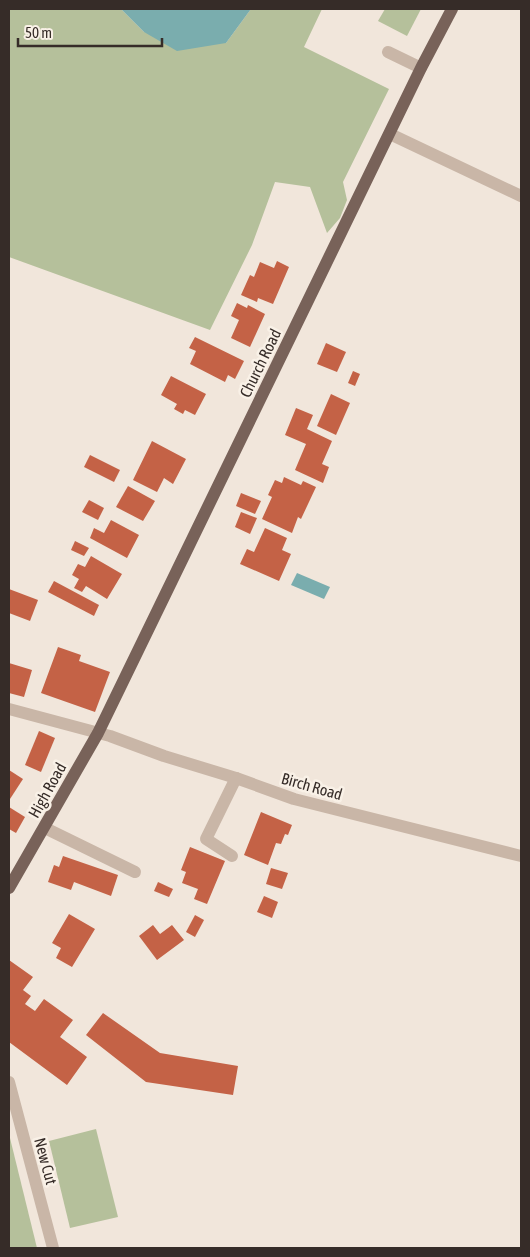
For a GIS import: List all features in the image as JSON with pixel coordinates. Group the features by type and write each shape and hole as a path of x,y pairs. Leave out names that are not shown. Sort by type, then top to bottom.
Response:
{"main road":[{"name":"Church Road","path":"98,732 421,68 452,9"},
{"name":"High Road","path":"9,888 45,828 98,732"}],"street":[{"path":"388,52 421,68"},
{"path":"390,134 521,196"},
{"name":"Birch Road","path":"9,709 98,732 294,799 521,856"},
{"path":"232,856 206,839 236,778"},
{"path":"45,828 135,872"},
{"name":"New Cut","path":"9,1082 53,1248"}],"green space":[{"path":"9,9 121,9 144,32 226,43 251,9 322,9 304,47 389,89 343,182 347,200 340,218 327,233 310,187 275,182 252,245 210,330 9,257"},
{"path":"385,9 421,9 407,36 378,21"},
{"path":"96,1129 118,1217 70,1228 49,1141"},
{"path":"9,1134 37,1248 9,1248"}],"water":[{"path":"121,9 251,9 226,43 177,51 144,32"},
{"path":"297,573 330,587 324,599 291,585"}],"building":[{"path":"277,261 289,267 273,304 258,298 257,302 241,295 250,275 254,277 260,262 274,268"},
{"path":"237,303 247,308 248,305 265,314 250,347 231,338 239,320 231,316"},
{"path":"195,337 244,361 235,379 228,375 225,382 190,364 196,351 189,348"},
{"path":"326,343 346,352 337,372 317,364"},
{"path":"353,371 360,374 355,386 348,383"},
{"path":"171,376 206,394 195,415 185,410 183,414 174,409 177,404 161,395"},
{"path":"331,394 350,403 336,435 317,426"},
{"path":"296,408 313,415 307,429 332,441 322,464 329,467 323,483 295,470 306,444 285,435"},
{"path":"152,441 186,459 173,484 164,478 157,492 133,480"},
{"path":"90,455 120,470 114,482 84,467"},
{"path":"284,477 301,485 303,481 316,487 301,519 298,517 292,533 262,519 272,497 268,495 275,480 282,483"},
{"path":"128,486 155,501 143,521 116,507"},
{"path":"241,493 261,501 255,514 236,506"},
{"path":"89,500 104,508 98,520 82,512"},
{"path":"241,512 257,518 250,534 235,527"},
{"path":"111,520 139,535 127,558 90,538 94,528 104,533"},
{"path":"265,528 287,538 282,550 291,554 279,581 240,564 247,549 254,552"},
{"path":"75,541 89,548 84,556 71,550"},
{"path":"91,556 122,574 107,599 86,586 82,592 74,588 79,579 72,575 78,564 85,567"},
{"path":"54,581 99,605 94,616 48,592"},
{"path":"9,589 38,600 30,621 9,613"},
{"path":"58,647 81,655 79,661 110,672 95,712 41,693"},
{"path":"9,663 32,670 24,697 9,693"},
{"path":"39,731 55,738 41,772 25,765"},
{"path":"9,770 23,779 10,799 9,798"},
{"path":"9,807 25,817 16,833 9,829"},
{"path":"261,812 292,825 288,835 285,834 281,844 276,843 268,865 244,855"},
{"path":"190,847 225,861 207,904 194,899 198,889 182,883 186,872 181,870"},
{"path":"63,856 118,875 111,896 74,882 71,890 48,882 54,865 59,867"},
{"path":"271,868 288,873 282,889 266,884"},
{"path":"158,882 173,889 169,897 154,891"},
{"path":"264,896 278,902 272,918 257,912"},
{"path":"69,914 95,929 72,967 56,958 61,948 52,943"},
{"path":"195,915 204,920 195,937 186,932"},
{"path":"153,925 160,934 172,925 184,940 157,960 139,936"},
{"path":"9,960 33,977 23,990 31,996 25,1004 35,1011 44,999 73,1020 60,1037 87,1057 67,1085 9,1042"},
{"path":"103,1013 160,1053 238,1066 233,1095 146,1082 86,1035"}]}
